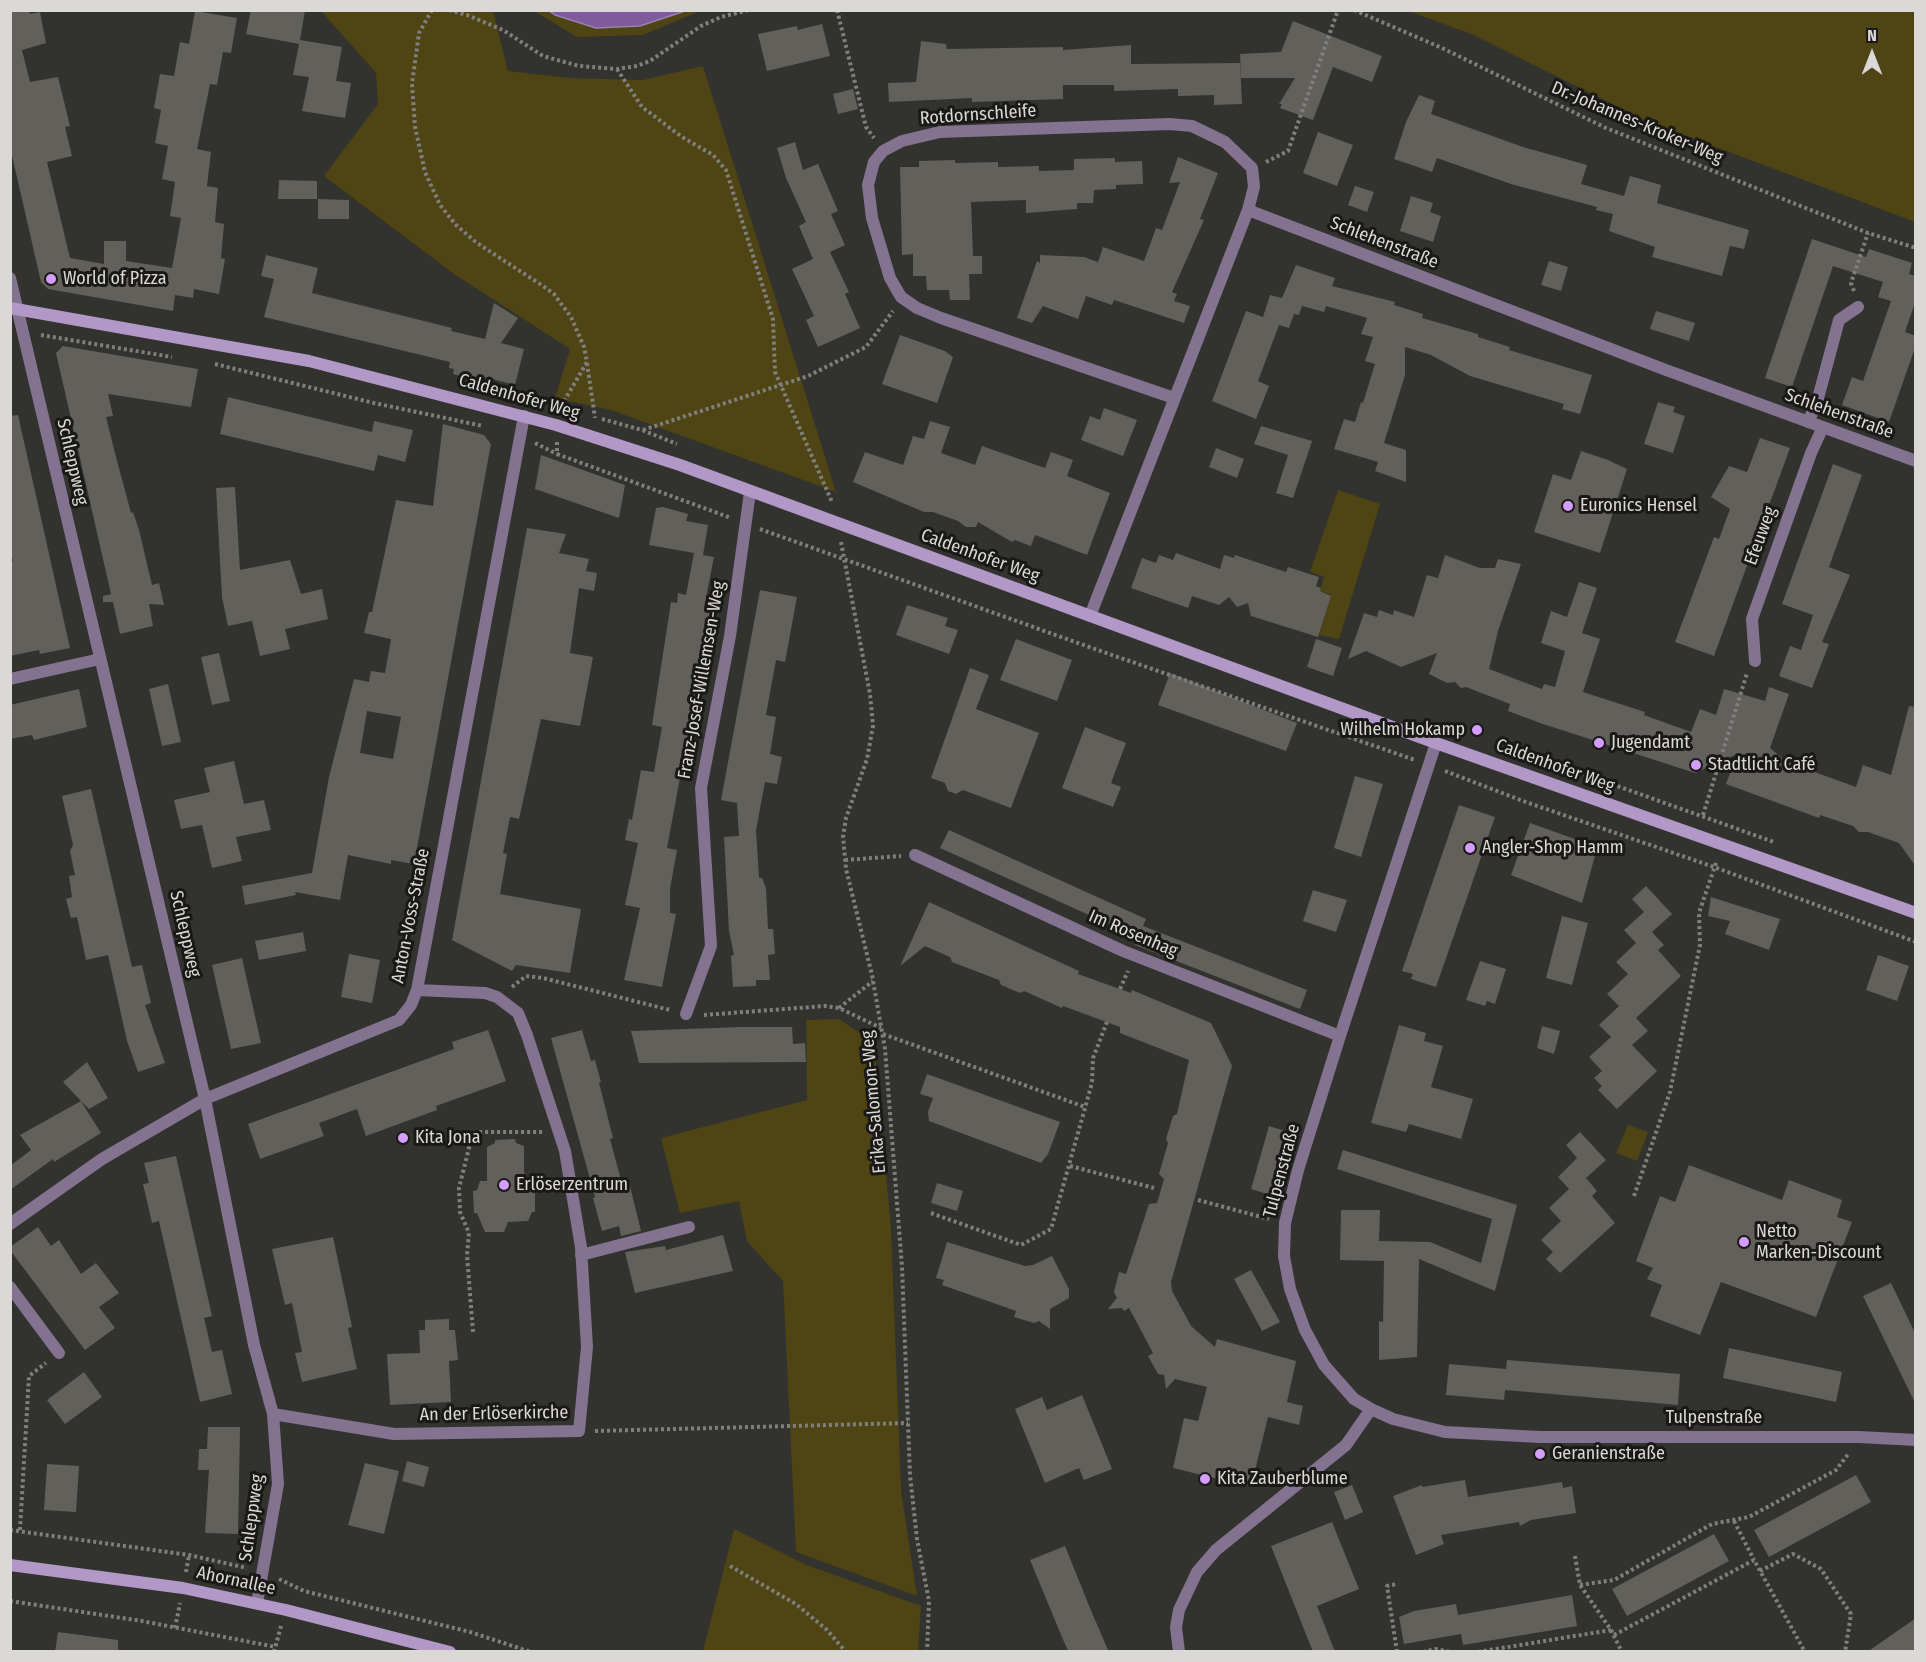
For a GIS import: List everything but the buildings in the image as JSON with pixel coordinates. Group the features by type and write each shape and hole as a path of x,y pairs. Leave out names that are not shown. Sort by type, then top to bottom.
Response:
{"street":[{"name":"Rotdornschleife","path":"883,151 921,135 940,132 1170,124 1192,126 1217,136 1233,147 1252,168"},
{"path":"883,151 874,162 870,175 869,203 884,262 901,297 917,308 941,318 1174,398"},
{"path":"1090,616 1248,210 1254,187 1252,168"},
{"name":"Schlehenstraße","path":"1248,210 1916,461"},
{"name":"Schleppweg","path":"10,279 14,308 22,332 205,1100 254,1345 273,1414 278,1484 257,1603"},
{"path":"1808,422 1817,402 1839,320 1858,307"},
{"name":"Caldenhofer Weg","path":"14,308 309,361 556,425 680,465 1436,743 1916,914"},
{"name":"Anton-Voss-Straße","path":"10,1224 102,1159 205,1100 399,1020 411,1005 417,990 524,416"},
{"name":"Efeuweg","path":"1755,661 1752,619 1810,453 1823,427"},
{"name":"Franz-Josef-Willemsen-Weg","path":"686,1014 711,946 701,788 730,636 750,492"},
{"path":"10,679 100,659"},
{"name":"Tulpenstraße","path":"1436,743 1340,1036 1298,1170 1285,1223 1284,1256 1290,1288 1305,1330 1324,1365 1339,1384 1371,1409 1418,1427 1471,1435 1859,1437 1916,1440"},
{"name":"Im Rosenhag","path":"915,855 1123,951 1340,1036"},
{"name":"An der Erlöserkirche","path":"273,1414 394,1434 579,1431 587,1347 581,1255 565,1151 527,1035 518,1013 507,1002 485,993 417,990"},
{"path":"581,1255 689,1227"},
{"path":"10,1287 59,1353"},
{"path":"1179,1652 1176,1627 1179,1610 1197,1572 1216,1550 1346,1445 1371,1409"},
{"name":"Ahornallee","path":"10,1565 183,1588 257,1603 450,1652"}],"path":[{"path":"432,10 419,33 412,84 418,143 433,192 456,225 466,234 554,294 578,330 587,363 595,418"},
{"path":"449,10 503,30 543,57 579,66 617,69 650,61 701,27 721,17 749,10"},
{"path":"837,10 866,127 883,151"},
{"path":"1252,168 1288,151 1338,10"},
{"name":"Dr.-Johannes-Kroker-Weg","path":"1354,10 1442,48 1606,128 1868,233 1916,248"},
{"path":"617,69 642,107 682,137 713,155 726,170 773,319 776,372 780,387 832,504"},
{"path":"1858,307 1851,283 1868,233"},
{"path":"642,430 780,387 866,347 901,297"},
{"path":"22,332 182,358"},
{"path":"205,362 374,403 487,427"},
{"path":"557,454 556,425 560,409 587,363"},
{"path":"520,436 557,454 746,524 1089,647 1429,764 1523,801 1714,867 1916,942"},
{"name":"Erika-Salomon-Weg","path":"845,558 870,694 873,726 861,777 846,819 843,837 845,860 873,981 882,1034 902,1267 912,1507 929,1601 927,1652"},
{"path":"1696,836 1744,677 1755,661"},
{"path":"1634,1196 1670,1092 1700,945 1699,913 1723,845"},
{"path":"845,860 915,855"},
{"path":"839,1008 873,981"},
{"path":"931,1213 1021,1245 1051,1228 1070,1166 1094,1072 1094,1058 1107,1022"},
{"path":"882,1034 1085,1107"},
{"path":"473,1332 467,1256 469,1233 460,1212 459,1188 473,1132 559,1132"},
{"path":"1070,1166 1154,1188"},
{"path":"1198,1200 1285,1223"},
{"path":"20,1530 29,1376 59,1353"},
{"path":"579,1431 908,1423"},
{"path":"1580,1585 1614,1580 1712,1524 1749,1517 1836,1470 1859,1437"},
{"path":"1734,1521 1805,1652"},
{"path":"10,1530 189,1555 264,1571 304,1591 470,1632 531,1652"},
{"path":"1760,1571 1793,1554 1821,1569 1851,1614 1845,1652"},
{"path":"1575,1556 1580,1585 1611,1630 1622,1652"},
{"path":"1614,1635 1754,1560"},
{"path":"730,1566 796,1604 827,1630 846,1652"},
{"path":"1397,1584 1387,1586 1397,1652"},
{"path":"10,1601 142,1621 275,1649 286,1610"},
{"path":"1478,1652 1611,1630"},
{"path":"1423,1652 1436,1649 1451,1652"}],"shaded area":[{"path":"321,11 493,11 508,71 570,78 643,80 703,66 836,492 611,410 555,398 570,349 454,274 324,176 378,104 376,73"},
{"path":"534,11 700,11 643,35 577,37"},
{"path":"549,11 685,11 640,26 596,28"},
{"path":"1409,11 1915,11 1915,222 1647,121 1471,34"},
{"path":"1338,490 1380,504 1339,639 1319,635 1331,595 1320,591 1324,577 1310,572"},
{"path":"839,1019 874,1042 891,1229 901,1490 917,1596 796,1552 783,1281 747,1241 739,1201 680,1213 661,1138 807,1100 806,1020"},
{"path":"1628,1125 1648,1132 1637,1161 1616,1153"},
{"path":"734,1529 807,1565 921,1606 918,1651 703,1651"}],"place":[{"name":"World of Pizza","path":"51,279"},
{"name":"Euronics Hensel","path":"1568,506"},
{"name":"Wilhelm Hokamp","path":"1477,730"},
{"name":"Jugendamt","path":"1599,743"},
{"name":"Stadtlicht Café","path":"1696,765"},
{"name":"Angler-Shop Hamm","path":"1470,848"},
{"name":"Kita Jona","path":"403,1138"},
{"name":"Erlöserzentrum","path":"504,1185"},
{"name":"Netto Marken-Discount","path":"1744,1242"},
{"name":"Geranienstraße","path":"1540,1454"},
{"name":"Kita Zauberblume","path":"1205,1479"}]}
